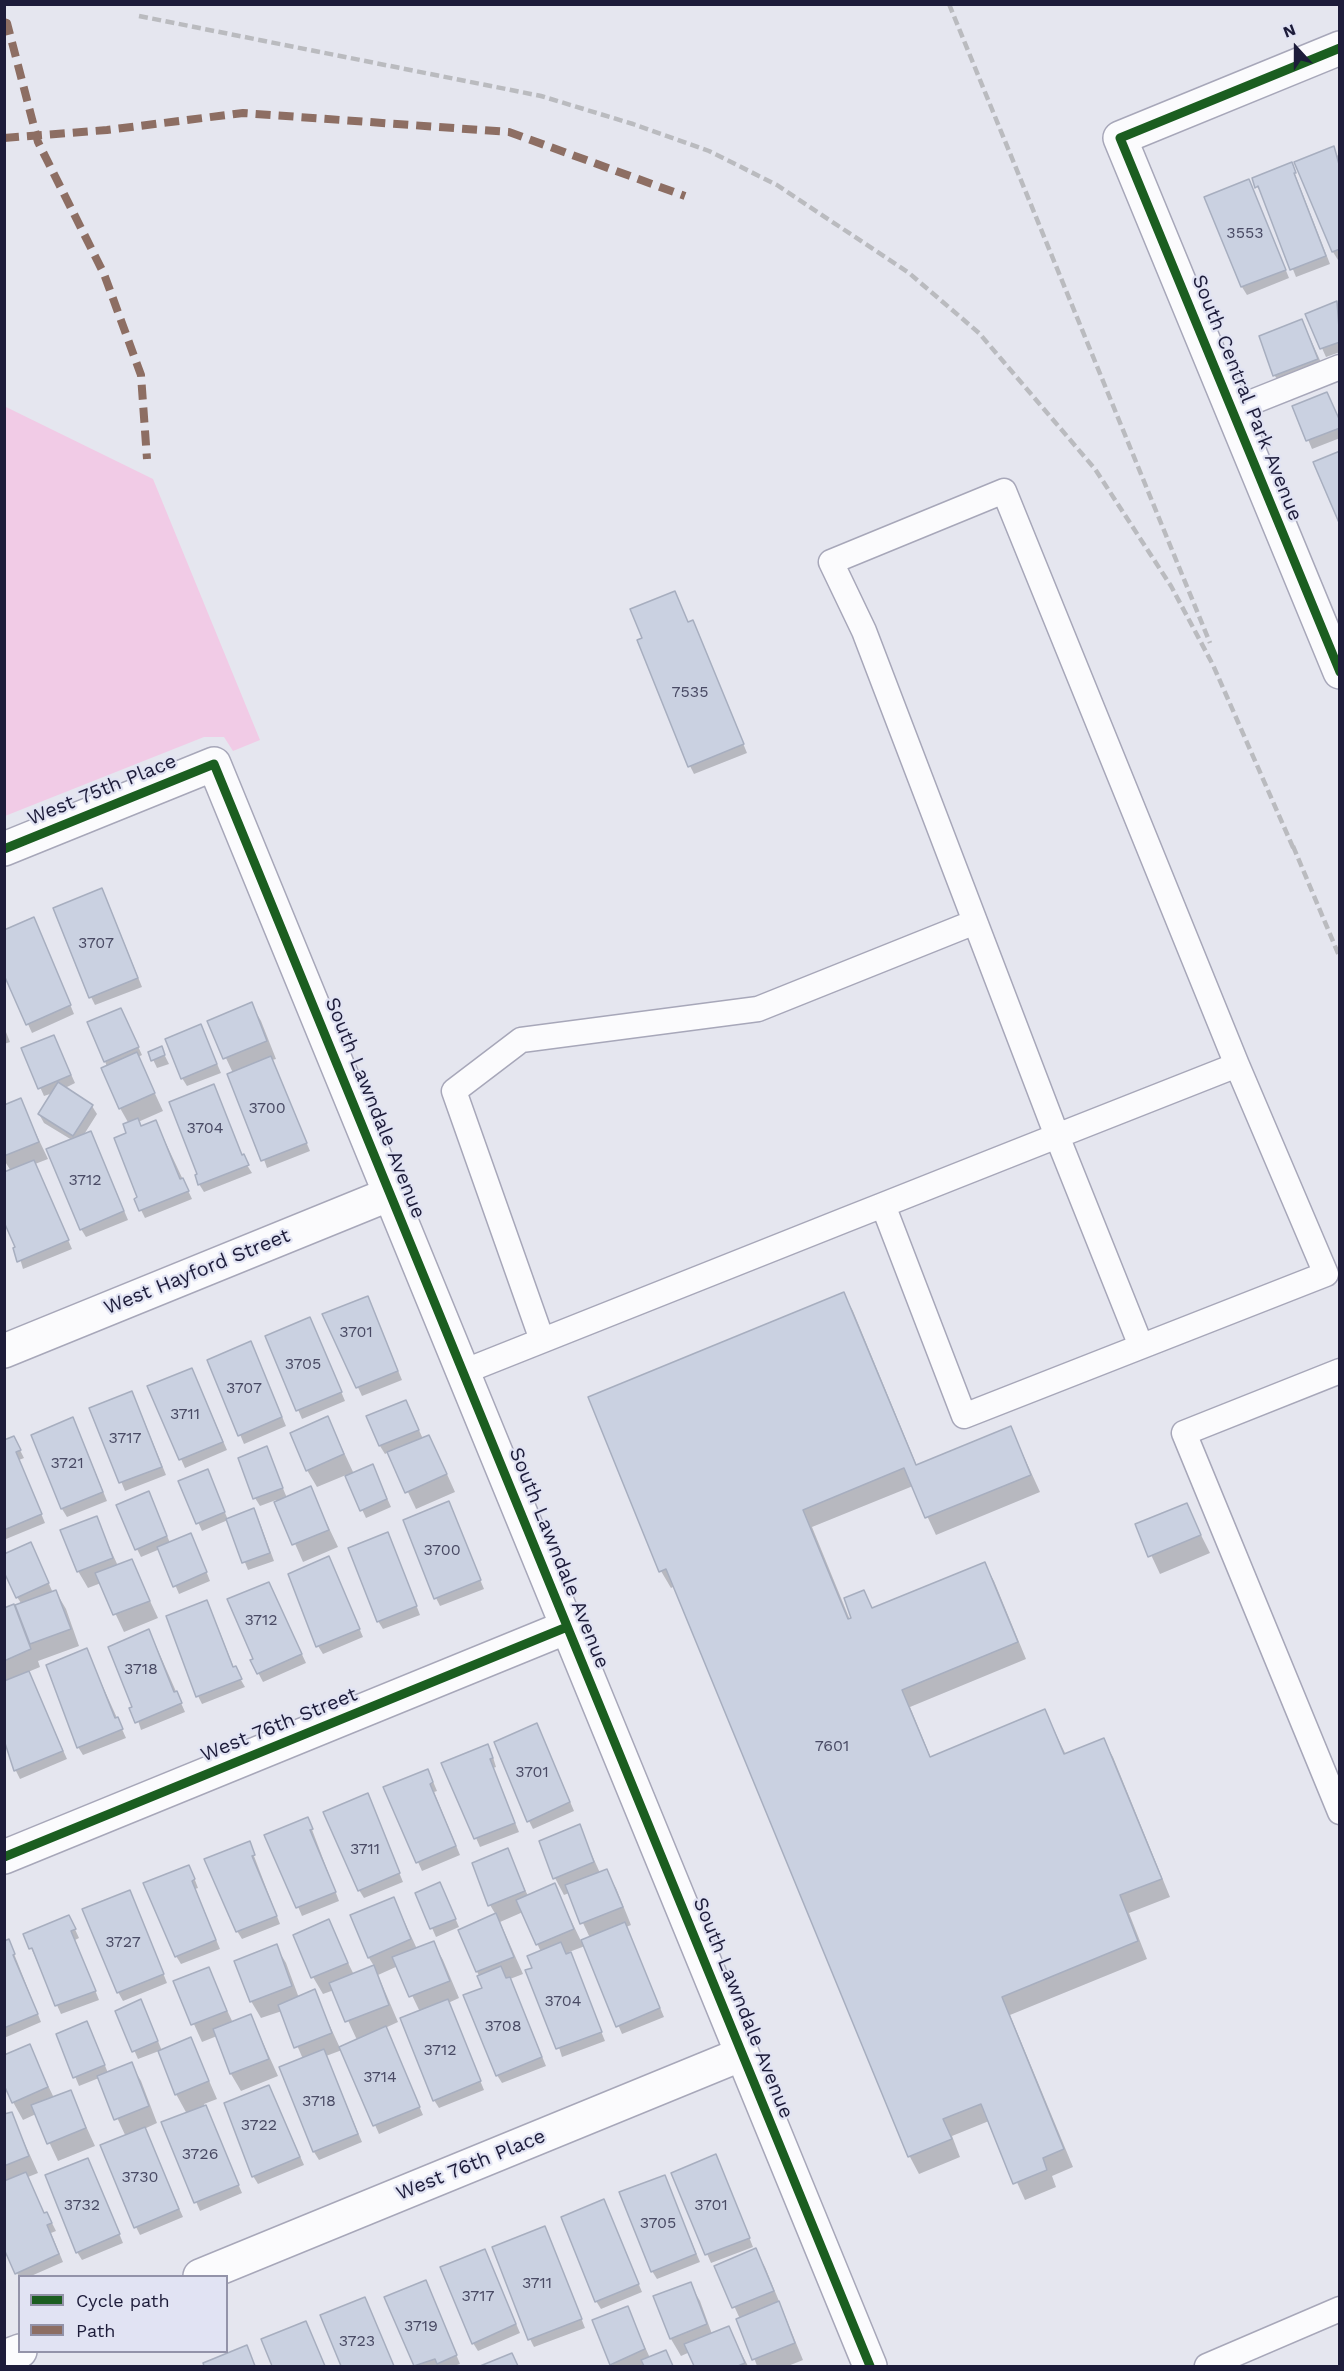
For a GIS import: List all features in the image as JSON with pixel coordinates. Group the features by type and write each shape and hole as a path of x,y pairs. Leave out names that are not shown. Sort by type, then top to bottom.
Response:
{"street":[{"name":"South Central Park Avenue","path":"1337,658 1120,138 1340,48"},
{"name":"West 75th Place","path":"4,849 214,764"},
{"name":"South Lawndale Avenue","path":"214,764 870,2367"},
{"name":"West Hayford Street","path":"4,1351 390,1194"},
{"name":"West 76th Street","path":"4,1857 567,1627"},
{"name":"West 76th Place","path":"205,2275 742,2054"}],"lane":[{"path":"1232,410 1340,367"},
{"path":"883,1205 964,1416 1326,1274 1237,1065 1004,491 831,562 864,631 1057,1136 1141,1346"},
{"path":"542,1340 454,1091 521,1040 758,1009 975,922"},
{"path":"463,1372 1237,1065"},
{"path":"1339,1808 1184,1433 1340,1371"},
{"path":"1207,2367 1340,2309"}],"shaded area":[{"path":"4,406 153,479 260,740 233,751 224,737 204,737 5,816"}],"building":[{"path":"1334,146 1340,168 1340,249 1332,252 1294,162"},
{"path":"1292,162 1296,173 1294,173 1326,256 1290,270 1258,186 1255,188 1252,178"},
{"path":"1249,179 1286,270 1241,287 1204,197"},
{"path":"1337,301 1340,342 1320,349 1305,314"},
{"path":"1302,319 1318,359 1273,376 1259,336"},
{"path":"1327,392 1340,421 1340,428 1306,441 1292,406"},
{"path":"1340,451 1340,525 1313,462"},
{"path":"675,591 688,622 693,620 744,744 688,767 637,640 642,638 630,609"},
{"path":"102,888 138,978 89,998 53,908"},
{"path":"34,917 71,1005 26,1025 4,975 4,930"},
{"path":"252,1002 267,1041 223,1059 207,1021"},
{"path":"121,1008 139,1047 104,1062 87,1022"},
{"path":"201,1024 217,1064 181,1079 165,1039"},
{"path":"54,1035 71,1075 38,1089 21,1048"},
{"path":"162,1046 165,1055 151,1061 148,1052"},
{"path":"137,1052 155,1093 119,1109 101,1068"},
{"path":"271,1056 307,1143 261,1161 227,1074"},
{"path":"58,1082 93,1105 73,1136 38,1114"},
{"path":"214,1084 242,1155 244,1154 249,1165 198,1185 195,1175 197,1174 169,1102"},
{"path":"21,1098 39,1142 4,1156 4,1105"},
{"path":"138,1118 141,1126 156,1120 180,1179 183,1178 189,1191 139,1211 134,1199 137,1197 114,1138 126,1133 123,1124"},
{"path":"91,1131 124,1211 80,1230 46,1149"},
{"path":"34,1160 69,1240 17,1262 13,1248 15,1247 4,1222 4,1172"},
{"path":"844,1292 916,1465 1011,1426 1031,1475 925,1518 904,1468 803,1510 848,1619 851,1618 844,1598 864,1590 872,1608 985,1562 1018,1642 902,1690 930,1757 1045,1709 1064,1754 1104,1738 1162,1879 1120,1895 1138,1941 1002,1997 1064,2149 1043,2158 1047,2170 1013,2184 981,2104 943,2119 952,2139 908,2157 666,1569 659,1572 588,1397"},
{"path":"368,1296 398,1371 356,1388 322,1314"},
{"path":"310,1317 342,1392 296,1411 265,1336"},
{"path":"251,1341 282,1417 238,1436 207,1360"},
{"path":"192,1368 223,1442 179,1460 147,1386"},
{"path":"132,1391 162,1467 119,1483 89,1408"},
{"path":"406,1400 419,1430 379,1446 366,1416"},
{"path":"328,1416 344,1454 306,1471 290,1433"},
{"path":"73,1417 103,1492 61,1509 31,1435"},
{"path":"429,1435 447,1474 405,1493 387,1452"},
{"path":"14,1436 21,1450 16,1452 42,1514 4,1530 4,1440"},
{"path":"267,1446 283,1488 253,1499 238,1458"},
{"path":"373,1464 387,1499 360,1511 345,1476"},
{"path":"208,1469 225,1512 196,1524 178,1481"},
{"path":"311,1486 329,1530 292,1545 274,1502"},
{"path":"149,1491 167,1536 135,1550 116,1505"},
{"path":"449,1501 481,1580 434,1599 403,1520"},
{"path":"1187,1503 1201,1535 1148,1557 1135,1524"},
{"path":"254,1508 270,1553 242,1563 226,1519"},
{"path":"97,1516 113,1558 77,1572 60,1530"},
{"path":"388,1532 417,1606 377,1622 348,1548"},
{"path":"191,1533 207,1572 173,1587 157,1547"},
{"path":"31,1542 49,1583 16,1598 4,1572 4,1554"},
{"path":"329,1556 360,1629 316,1647 288,1574"},
{"path":"132,1559 150,1601 113,1615 95,1573"},
{"path":"269,1582 302,1654 257,1674 250,1660 253,1659 227,1599"},
{"path":"56,1590 71,1629 30,1644 15,1605"},
{"path":"207,1600 233,1667 236,1666 242,1679 196,1697 166,1616"},
{"path":"14,1604 31,1649 4,1661 4,1608"},
{"path":"149,1629 174,1692 177,1691 182,1703 135,1723 129,1708 132,1707 108,1647"},
{"path":"87,1648 115,1718 118,1717 123,1729 77,1748 46,1665"},
{"path":"29,1671 63,1751 14,1771 4,1740 4,1681"},
{"path":"537,1723 570,1802 527,1822 494,1742"},
{"path":"488,1744 493,1758 490,1759 515,1823 474,1839 441,1763"},
{"path":"428,1769 433,1782 430,1784 456,1846 416,1863 383,1787"},
{"path":"368,1793 400,1873 358,1891 323,1812"},
{"path":"308,1817 313,1829 310,1830 336,1892 296,1908 264,1835"},
{"path":"580,1824 594,1862 553,1879 539,1841"},
{"path":"250,1841 255,1855 252,1856 277,1916 236,1932 204,1859"},
{"path":"508,1848 525,1891 488,1906 472,1863"},
{"path":"189,1865 195,1879 192,1881 216,1940 175,1957 143,1883"},
{"path":"607,1869 623,1907 580,1924 565,1885"},
{"path":"440,1882 456,1919 430,1929 415,1893"},
{"path":"555,1883 574,1929 536,1945 516,1900"},
{"path":"130,1890 164,1974 117,1993 82,1909"},
{"path":"394,1897 411,1939 368,1958 350,1915"},
{"path":"496,1913 514,1957 476,1972 458,1930"},
{"path":"69,1915 76,1929 71,1931 96,1991 55,2006 32,1948 29,1949 23,1934"},
{"path":"329,1919 348,1963 311,1978 293,1935"},
{"path":"625,1922 660,2008 616,2027 581,1940"},
{"path":"9,1939 15,1954 13,1955 38,2014 4,2028 4,1941"},
{"path":"434,1941 450,1981 409,1997 392,1957"},
{"path":"561,1942 566,1954 571,1952 602,2032 556,2049 525,1970 532,1968 527,1956"},
{"path":"277,1944 292,1986 250,2002 234,1961"},
{"path":"374,1965 389,2005 345,2022 329,1983"},
{"path":"501,1966 506,1978 510,1977 542,2057 496,2076 463,1995 482,1988 477,1976"},
{"path":"209,1967 227,2011 191,2025 173,1981"},
{"path":"315,1989 332,2033 294,2048 278,2005"},
{"path":"141,1999 158,2041 132,2052 115,2011"},
{"path":"448,1999 481,2081 433,2101 400,2018"},
{"path":"251,2014 269,2059 230,2074 213,2029"},
{"path":"87,2021 105,2065 73,2078 56,2034"},
{"path":"386,2026 420,2107 373,2126 339,2047"},
{"path":"191,2037 209,2081 175,2095 158,2051"},
{"path":"30,2044 48,2087 12,2103 4,2085 4,2055"},
{"path":"324,2049 358,2134 313,2152 279,2067"},
{"path":"132,2062 149,2106 114,2120 97,2076"},
{"path":"269,2085 300,2157 252,2177 224,2103"},
{"path":"71,2090 86,2128 47,2144 31,2105"},
{"path":"206,2105 239,2185 194,2203 161,2122"},
{"path":"12,2112 29,2156 4,2166 4,2114"},
{"path":"145,2127 179,2209 134,2228 100,2145"},
{"path":"716,2154 750,2238 705,2255 671,2173"},
{"path":"88,2158 120,2234 76,2253 45,2175"},
{"path":"26,2172 44,2213 47,2212 52,2223 47,2225 59,2254 15,2274 4,2249 4,2181"},
{"path":"665,2175 696,2254 651,2272 619,2192"},
{"path":"604,2199 639,2284 595,2302 561,2217"},
{"path":"545,2226 582,2319 528,2340 492,2247"},
{"path":"756,2248 774,2291 732,2308 714,2266"},
{"path":"485,2249 516,2324 472,2344 440,2267"},
{"path":"426,2280 457,2355 437,2364 435,2359 414,2366 384,2297"},
{"path":"691,2282 707,2324 670,2339 653,2296"},
{"path":"365,2297 394,2366 341,2366 320,2315"},
{"path":"779,2301 795,2343 752,2360 736,2319"},
{"path":"628,2306 645,2349 610,2365 592,2320"},
{"path":"306,2321 325,2366 272,2366 261,2339"},
{"path":"729,2326 745,2363 738,2366 694,2366 684,2344"},
{"path":"247,2345 255,2366 204,2366 203,2363"},
{"path":"666,2350 673,2366 644,2366 641,2360"},
{"path":"512,2353 518,2366 480,2366"}],"railway":[{"path":"949,4 1210,643"},
{"path":"139,16 541,96 633,124 709,151 777,185 909,273 979,333 1095,469 1171,586 1213,665 1295,852"},
{"path":"1293,846 1340,958"}],"marked path":[{"path":"4,22 7,23 38,142 104,274 141,375 147,459"},
{"path":"4,138 107,130 243,113 509,132 685,196"}],"cycle path":[{"path":"1340,48 1120,138 1340,672"},
{"path":"4,849 214,764 870,2366"},
{"path":"4,1857 567,1627"}]}
